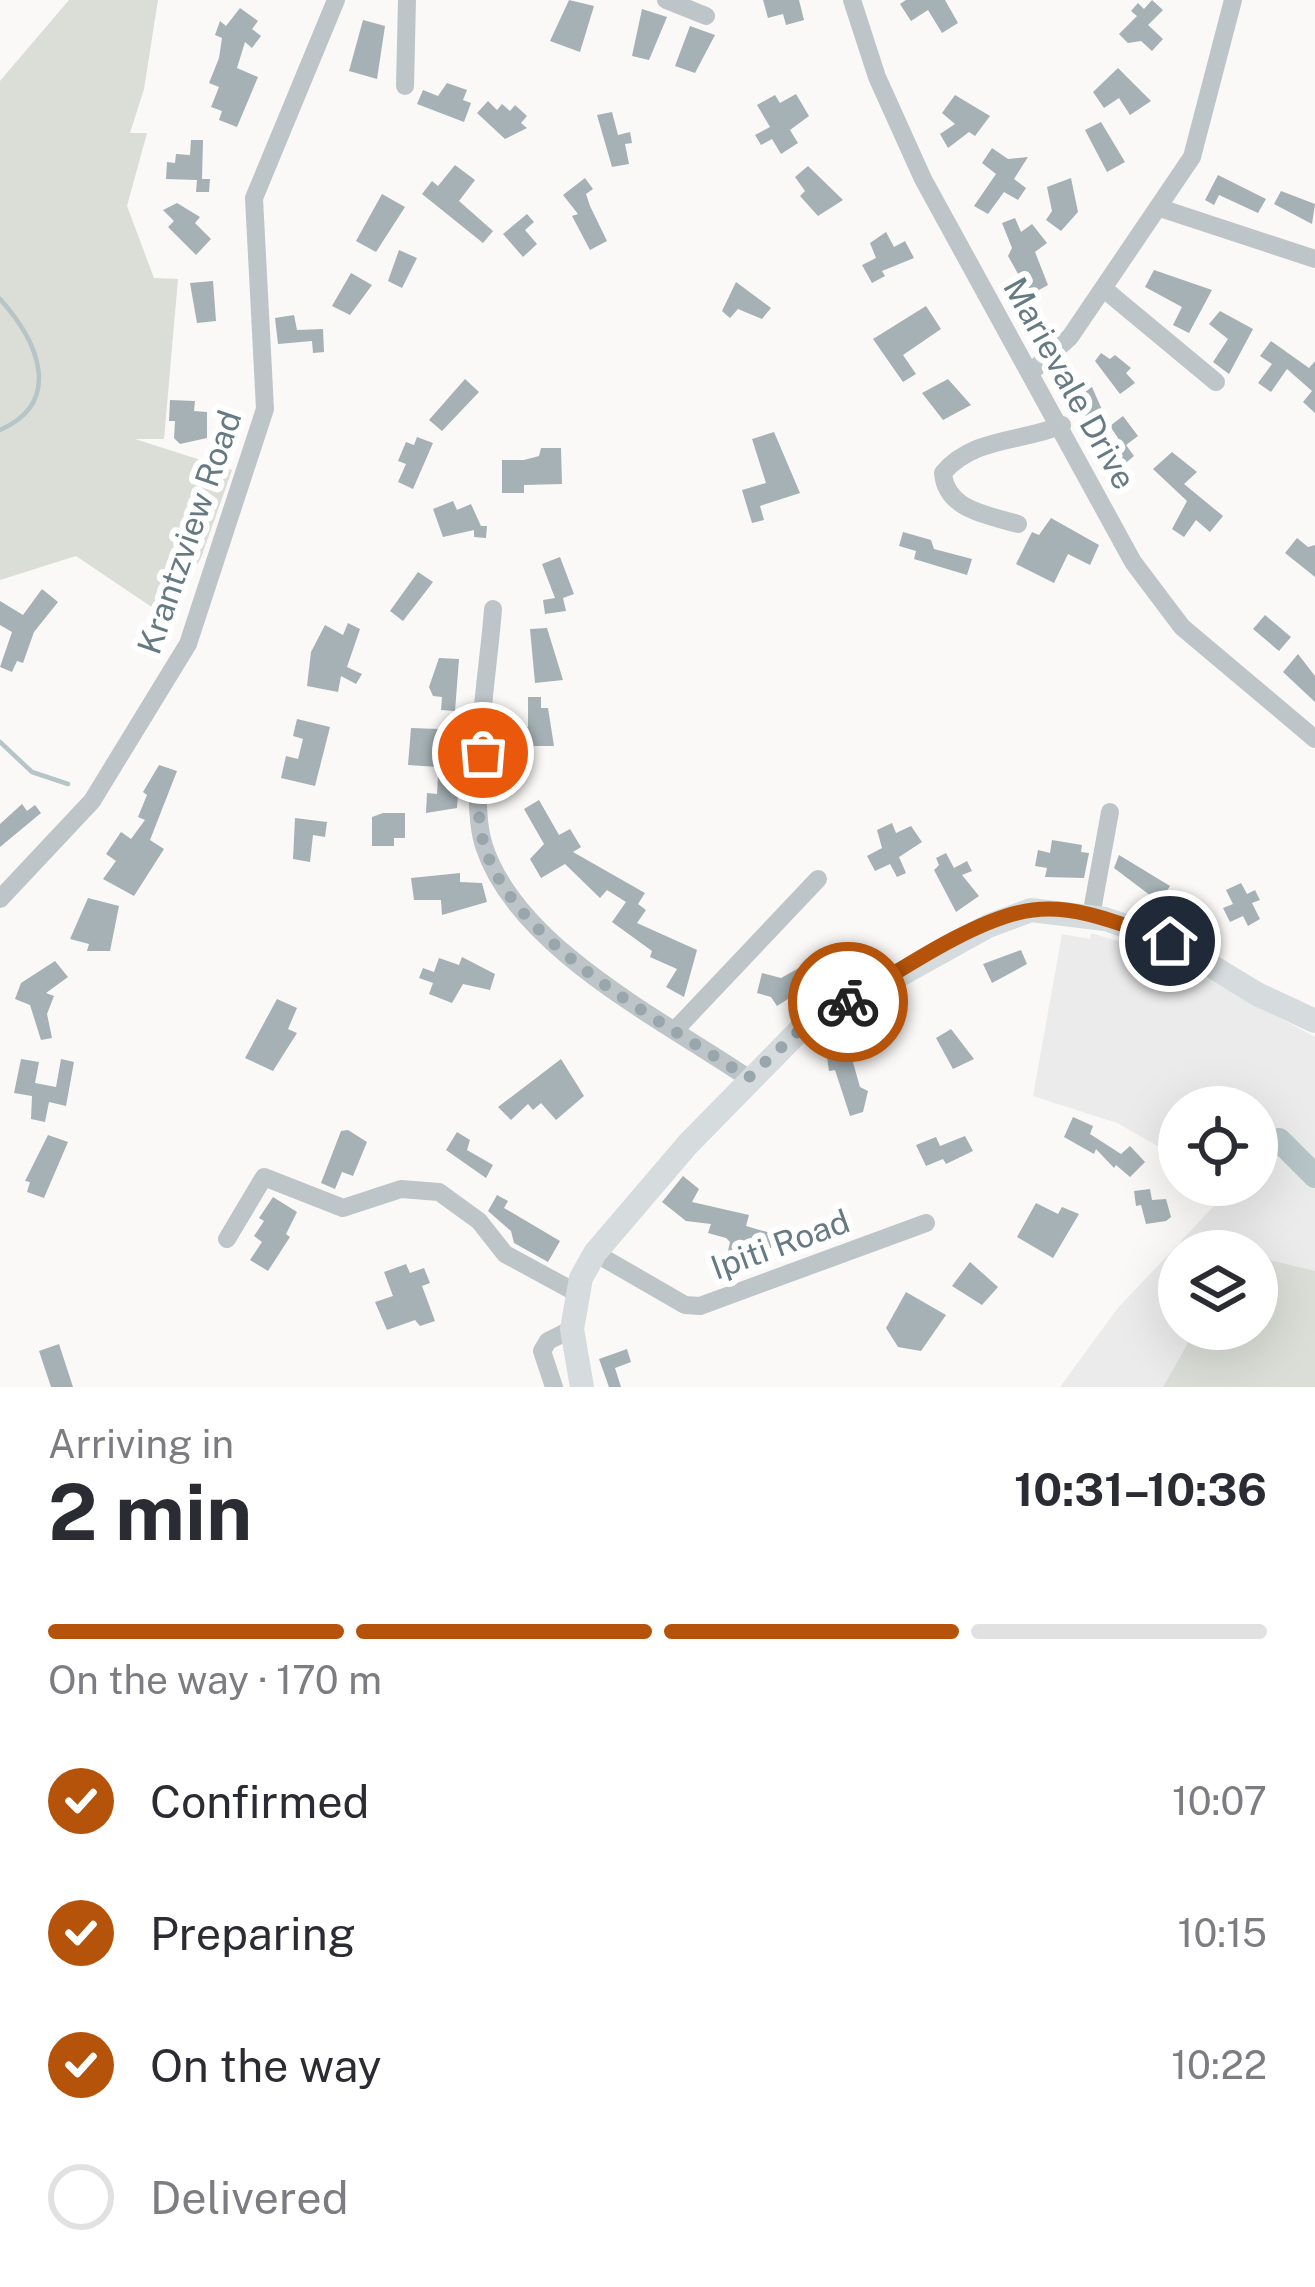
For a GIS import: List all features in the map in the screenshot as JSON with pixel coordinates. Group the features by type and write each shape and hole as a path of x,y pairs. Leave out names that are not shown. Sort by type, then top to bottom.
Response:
{"main road":[{"path":"582,1387 572,1329 577,1293 595,1253 748,1078 799,1031 988,926 1030,910 1091,916 1170,941 1257,994 1315,1021"}],"street":[{"name":"Krantzview Road","path":"0,899 92,801 188,644 266,409 254,198 336,0"},
{"path":"405,86 407,0"},
{"path":"666,0 706,16"},
{"name":"Marievale Drive","path":"852,0 899,131 1160,604 1315,740"},
{"path":"1031,372 1057,352 1104,289 1160,208 1201,137 1233,0"},
{"path":"1160,208 1315,260"},
{"path":"1104,289 1216,382"},
{"path":"1045,395 1057,352"},
{"path":"1018,524 969,510 947,490 943,472 997,441 1036,436 1062,425"},
{"path":"493,609 479,800 484,847 535,930 748,1078"},
{"path":"1091,916 1110,812"},
{"path":"676,1029 818,879"},
{"path":"227,1239 264,1177 343,1208 387,1192 426,1190 460,1206 518,1263 577,1293"},
{"name":"Ipiti Road","path":"595,1253 686,1306 700,1306 926,1222"},
{"path":"554,1387 542,1351 548,1341 572,1329"}],"shaded area":[{"path":"69,0 158,0 144,89 130,133 147,133 127,206 154,278 178,279 164,439 135,439 232,470 201,558 165,616 76,556 0,580 0,81"},
{"path":"1091,933 1161,954 1315,1037 1315,1387 1060,1387 1117,1309 1158,1265 1158,1350 1278,1350 1278,1230 1191,1230 1214,1206 1278,1206 1278,1086 1158,1086 1158,1146 1117,1123 1033,1096 1062,934 1090,939"},
{"path":"1278,1262 1315,1271 1315,1387 1163,1387 1184,1350 1278,1350"}],"building":[{"path":"569,0 594,6 580,52 550,41"},
{"path":"763,0 799,0 804,20 786,25 783,14 768,18"},
{"path":"945,0 958,23 942,33 928,10 911,21 900,4"},
{"path":"1152,0 1163,10 1148,25 1163,39 1152,51 1141,41 1128,43 1119,34 1137,16 1131,11 1138,3 1144,9"},
{"path":"240,8 258,21 252,29 261,36 252,48 245,42 237,68 258,77 237,127 219,120 222,111 211,107 219,87 209,83 219,58 222,38 215,35 220,21 226,26"},
{"path":"642,9 667,17 649,60 632,56"},
{"path":"363,20 385,26 377,79 349,71"},
{"path":"690,26 715,35 695,73 675,66"},
{"path":"1118,68 1151,101 1130,115 1119,98 1104,108 1093,92"},
{"path":"447,83 467,90 463,100 471,103 464,122 417,104 423,90 438,96"},
{"path":"796,94 809,116 790,130 798,143 781,154 772,139 761,145 755,135 770,127 757,105 775,95 780,103"},
{"path":"955,95 990,116 975,136 969,132 948,148 940,134 955,124 942,113"},
{"path":"488,101 497,110 502,104 510,111 515,105 527,116 521,123 527,128 505,139 477,113"},
{"path":"612,112 618,135 630,132 632,143 625,144 629,164 612,167 597,115"},
{"path":"1101,122 1125,162 1107,172 1085,130"},
{"path":"191,140 203,140 202,179 210,179 209,192 196,192 197,180 166,179 167,162 175,163 176,154 190,155"},
{"path":"992,148 1008,159 1028,157 1014,179 1026,188 1018,200 1004,192 988,214 974,206 996,174 982,163"},
{"path":"455,165 475,180 459,201 493,231 483,243 422,194 432,181 438,186"},
{"path":"808,166 843,200 818,216 800,196 805,191 795,177"},
{"path":"1218,175 1266,199 1258,213 1219,195 1214,205 1205,200"},
{"path":"585,178 593,189 586,194 590,206 607,241 590,250 572,216 578,214 563,195"},
{"path":"1071,178 1078,212 1061,231 1046,220 1052,211 1047,187"},
{"path":"1281,191 1315,204 1312,224 1274,204"},
{"path":"382,194 405,207 376,252 356,241"},
{"path":"177,203 200,217 195,223 211,239 196,255 168,227 174,221 163,210"},
{"path":"527,214 534,222 525,230 537,244 523,257 503,234"},
{"path":"1015,218 1021,232 1032,224 1047,243 1035,252 1048,285 1030,295 1008,256 1012,248 1002,223"},
{"path":"886,232 894,247 905,241 914,258 882,271 885,276 872,283 862,265 876,258 870,243"},
{"path":"399,250 417,258 402,288 388,281"},
{"path":"1154,270 1212,290 1189,333 1173,325 1182,307 1145,287"},
{"path":"351,273 372,285 350,315 332,306"},
{"path":"213,281 216,321 197,323 190,283"},
{"path":"736,282 771,308 762,319 738,309 730,318 722,311"},
{"path":"926,306 941,329 903,355 916,374 903,382 873,339"},
{"path":"1220,311 1253,329 1229,374 1213,362 1228,339 1209,324"},
{"path":"294,315 297,330 323,329 324,352 313,353 312,341 278,344 275,318"},
{"path":"1271,341 1309,368 1315,361 1315,413 1303,402 1312,391 1287,369 1271,392 1258,383 1272,364 1260,356"},
{"path":"1101,353 1110,359 1115,355 1131,368 1126,373 1135,383 1120,394 1095,361"},
{"path":"465,379 479,392 442,431 429,420"},
{"path":"948,379 971,405 943,420 922,393"},
{"path":"1092,387 1103,412 1088,420 1074,396"},
{"path":"170,400 195,401 194,411 207,412 207,438 180,444 174,438"},
{"path":"1123,416 1138,436 1126,445 1134,456 1122,466 1109,449 1120,441 1110,426"},
{"path":"774,432 800,493 760,506 764,520 752,523 742,490 766,483 752,439"},
{"path":"417,437 433,443 413,489 398,482 406,464 398,461 406,442 414,445"},
{"path":"541,448 561,448 562,484 524,485 524,493 502,493 502,460 524,460 539,456"},
{"path":"1172,452 1197,472 1184,484 1223,516 1210,532 1196,520 1184,537 1172,529 1187,501 1153,469"},
{"path":"453,501 457,510 471,504 481,526 487,526 486,538 474,537 474,530 443,537 433,509"},
{"path":"1051,518 1099,545 1090,565 1068,554 1054,583 1016,564 1032,532 1039,535"},
{"path":"903,532 931,540 934,549 972,559 967,575 914,559 916,551 899,546"},
{"path":"1297,538 1308,547 1315,545 1315,577 1285,553"},
{"path":"560,557 574,594 563,598 566,611 545,614 543,600 555,598 542,564"},
{"path":"418,572 433,582 403,621 390,611"},
{"path":"42,589 58,602 34,632 23,663 17,661 12,672 0,667 12,632 0,625 0,601 23,615"},
{"path":"1265,615 1291,637 1279,651 1253,629"},
{"path":"348,623 360,629 347,667 362,674 356,684 341,676 338,692 307,686 311,652 325,625 343,635"},
{"path":"547,628 563,680 535,683 530,629"},
{"path":"1298,654 1315,676 1315,702 1283,672"},
{"path":"439,658 459,659 455,711 441,710 442,697 433,696 429,687"},
{"path":"528,697 541,697 541,708 548,708 554,746 520,746 520,727 528,727"},
{"path":"297,719 330,727 315,786 281,778 286,756 298,759 303,739 293,736"},
{"path":"411,728 439,729 437,767 408,765"},
{"path":"439,759 454,760 452,794 458,795 457,808 426,813 427,793 437,794"},
{"path":"159,765 177,771 150,840 164,849 134,896 103,879 116,861 106,854 121,832 131,839 145,820 138,817 147,795 143,792"},
{"path":"539,800 559,835 570,829 581,847 573,852 645,893 638,904 646,910 637,923 697,950 684,997 666,987 677,969 650,957 652,951 612,922 626,902 607,890 600,898 565,864 541,878 530,859 544,844 524,809"},
{"path":"22,804 27,811 35,805 41,813 0,847 0,824"},
{"path":"405,813 405,838 394,838 394,846 372,846 372,817"},
{"path":"295,818 327,822 325,837 313,835 310,862 293,859"},
{"path":"892,823 896,833 911,826 922,842 899,857 906,873 897,877 890,864 875,871 867,856 882,848 877,830"},
{"path":"1052,840 1082,845 1081,852 1089,853 1084,878 1045,877 1047,868 1035,866 1038,850 1050,853"},
{"path":"946,853 954,868 967,861 972,871 962,875 979,896 956,912 934,870 939,865 936,858"},
{"path":"1119,855 1170,886 1165,894 1151,896 1114,868"},
{"path":"460,873 460,882 482,883 487,902 442,915 441,900 414,900 411,878"},
{"path":"1241,883 1247,894 1255,890 1260,900 1252,903 1260,919 1248,926 1243,916 1230,922 1223,908 1233,904 1226,890"},
{"path":"88,898 119,906 110,951 87,951 89,944 70,939"},
{"path":"1021,950 1027,964 992,983 983,964"},
{"path":"462,957 495,974 490,990 463,984 452,1003 429,994 433,983 419,978 423,968 434,972 439,958 459,965"},
{"path":"55,961 68,977 46,993 54,996 47,1014 52,1038 41,1040 30,1005 15,999 21,983"},
{"path":"806,964 816,981 777,1006 771,997 757,993 762,973 781,978"},
{"path":"277,999 297,1008 288,1029 297,1033 273,1071 245,1058"},
{"path":"951,1029 974,1059 953,1069 936,1038"},
{"path":"830,1033 837,1055 850,1052 860,1087 868,1091 863,1112 850,1116 835,1070 829,1071 824,1036"},
{"path":"21,1059 39,1062 35,1083 56,1087 61,1059 74,1062 66,1106 49,1102 45,1122 31,1119 32,1096 14,1093"},
{"path":"561,1059 584,1096 556,1120 541,1103 533,1110 528,1104 511,1120 498,1107"},
{"path":"1073,1117 1093,1126 1090,1134 1121,1154 1130,1146 1145,1162 1130,1177 1096,1149 1094,1154 1064,1137"},
{"path":"348,1130 367,1142 353,1176 342,1172 335,1189 321,1183 341,1131"},
{"path":"457,1132 470,1140 467,1150 493,1165 486,1178 446,1150"},
{"path":"48,1135 68,1142 44,1198 27,1192 30,1182 25,1181"},
{"path":"965,1136 973,1151 946,1164 943,1159 926,1166 916,1145 936,1137 940,1146"},
{"path":"683,1176 699,1189 692,1202 749,1215 746,1226 774,1234 771,1248 749,1249 744,1269 725,1264 730,1242 726,1238 708,1233 711,1224 686,1221 662,1202"},
{"path":"1150,1189 1152,1200 1168,1206 1171,1217 1146,1224 1134,1191"},
{"path":"497,1195 508,1201 504,1208 560,1241 548,1262 514,1243 511,1231 488,1211"},
{"path":"273,1197 297,1212 286,1234 290,1237 268,1271 250,1260 262,1242 254,1236 264,1221 259,1218"},
{"path":"1036,1203 1058,1214 1062,1207 1079,1214 1053,1258 1017,1237"},
{"path":"970,1262 998,1287 982,1305 952,1286"},
{"path":"406,1264 410,1273 424,1268 430,1283 422,1286 435,1321 420,1326 415,1320 387,1330 375,1302 393,1296 384,1272"},
{"path":"906,1292 946,1315 921,1351 898,1347 886,1328"},
{"path":"59,1344 73,1387 51,1387 39,1351"},
{"path":"627,1349 631,1362 615,1368 621,1387 609,1387 599,1359"}],"waterway":[{"path":"0,299 25,333 38,369 33,403 0,430"},
{"path":"0,742 32,772 68,784"},
{"path":"1279,1140 1315,1176"}],"way so far":[{"path":"483,753 479,800 484,847 535,930 608,983 748,1078 799,1031 848,1002"}],"route":[{"path":"848,1002 988,926 1030,910 1065,910 1170,941"}]}
